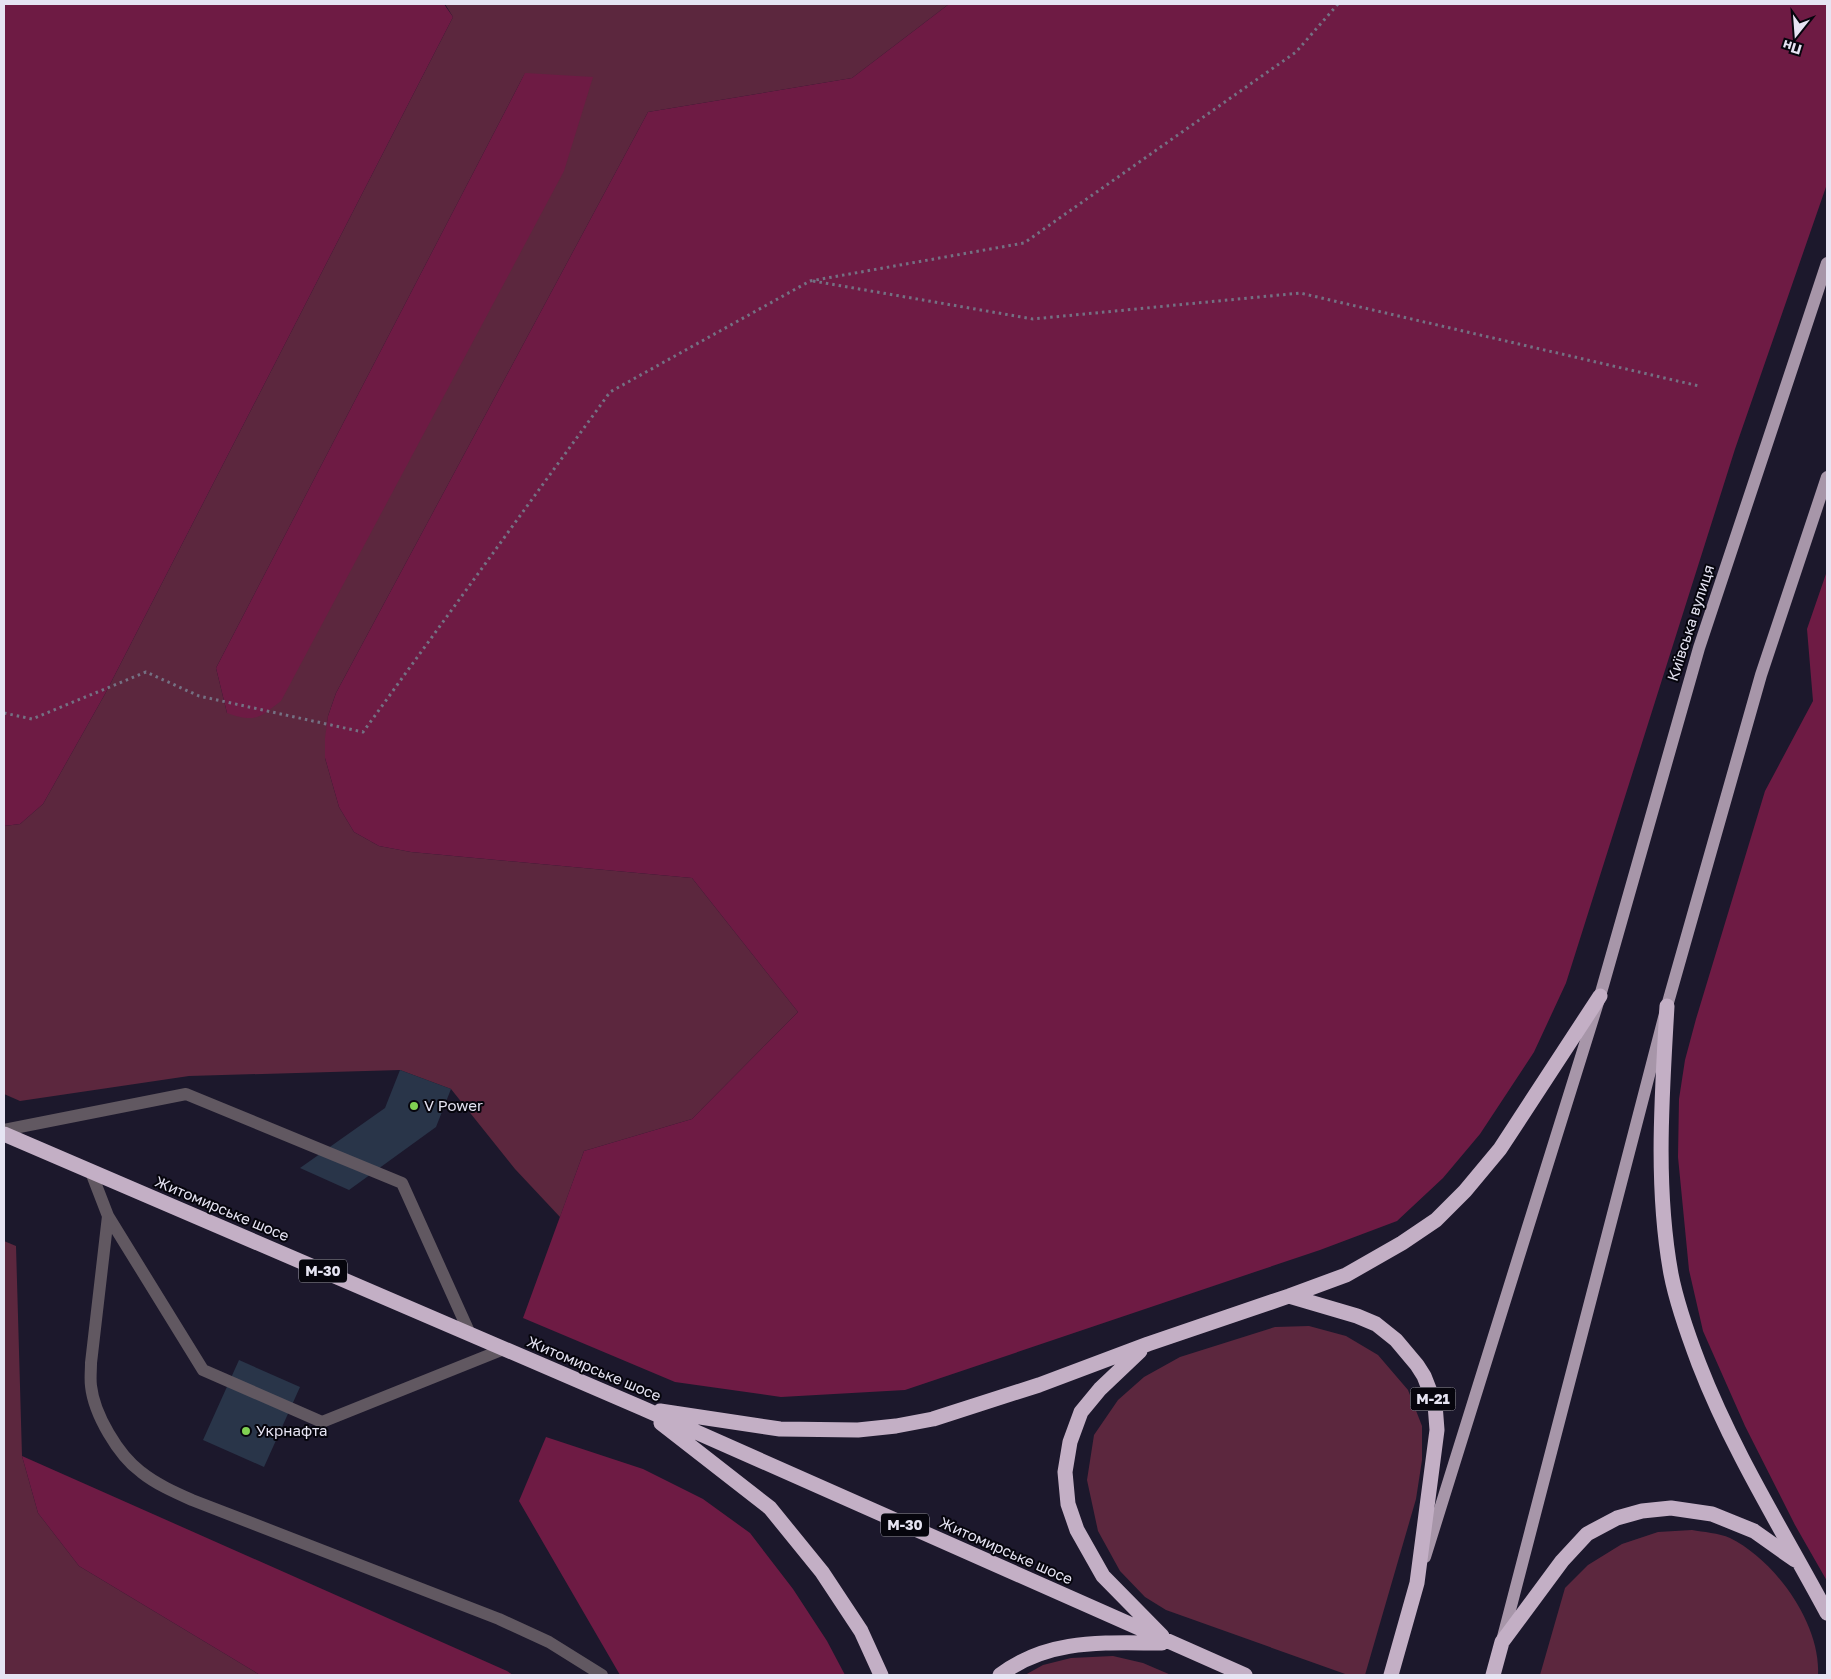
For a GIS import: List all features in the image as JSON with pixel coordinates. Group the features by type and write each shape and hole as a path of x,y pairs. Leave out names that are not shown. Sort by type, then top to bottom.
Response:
{"highway":[{"path":"642,1408 780,1428 858,1430 896,1426 933,1419 1039,1385 1148,1344 1346,1275 1402,1243 1436,1220 1464,1191 1500,1149 1600,996"},
{"path":"1667,1006 1660,1128 1662,1212 1671,1275 1687,1335 1722,1419 1757,1489 1827,1613"},
{"name":"Житомирське шосе","path":"4,1134 642,1408 1245,1675"},
{"name":"М-21","path":"1290,1296 1357,1316 1376,1324 1396,1340 1424,1376 1435,1404 1437,1430 1417,1583 1391,1675"},
{"path":"1148,1344 1100,1388 1081,1412 1070,1442 1064,1472 1068,1504 1077,1530 1103,1576 1168,1642"},
{"path":"642,1408 770,1508 822,1572 862,1631 881,1675"},
{"path":"1493,1675 1502,1642 1562,1560 1587,1534 1617,1518 1642,1510 1671,1508 1712,1514 1754,1531 1800,1564"},
{"path":"1000,1675 1013,1665 1043,1652 1079,1644 1168,1642"}],"main road":[{"name":"Київська вулиця","path":"1417,1583 1600,996 1699,648 1827,263"},
{"path":"1502,1642 1667,1006 1761,675 1827,477"}],"lane":[{"path":"4,1130 186,1094 402,1183 470,1334"},
{"path":"91,1172 108,1216 203,1370 322,1422 504,1349"},
{"path":"108,1216 91,1363 91,1387 106,1429 119,1450 139,1471 165,1488 192,1500 499,1619 549,1642 602,1675"}],"path":[{"path":"4,713 32,719 146,672 199,696 363,732 610,392 810,281 1024,243 1296,52 1338,4"},
{"path":"810,281 1033,319 1300,293 1699,386"}],"shaded area":[{"path":"4,4 444,4 453,17 105,694 43,804 20,824 4,826"},
{"path":"445,4 949,4 852,78 648,112 336,693 328,716 325,758 339,807 354,832 379,846 411,852 692,878 798,1012 692,1119 584,1151 560,1217 515,1169 451,1089 400,1070 189,1076 20,1101 4,1094 4,826 20,824 43,804 105,694 453,17","holes":["525,73 227,713 216,668"]},
{"path":"949,4 1827,4 1827,184 1735,449 1566,983 1534,1052 1480,1134 1443,1178 1397,1221 1320,1250 905,1390 781,1397 675,1382 523,1318 584,1151 692,1119 798,1012 692,878 411,852 379,846 354,832 339,807 325,758 328,716 336,693 648,112 852,78"},
{"path":"525,73 593,77 564,171 281,701 262,715 256,717 244,718 227,713 216,668"},
{"path":"1827,571 1827,1581 1795,1525 1745,1426 1703,1331 1689,1270 1678,1157 1679,1099 1685,1060 1696,1019 1765,791 1813,701 1807,629"},
{"path":"4,1241 16,1246 22,1456 38,1513 79,1566 260,1675 4,1675"},
{"path":"1309,1326 1346,1336 1378,1355 1408,1390 1422,1426 1422,1460 1416,1499 1365,1675 1348,1675 1166,1610 1145,1597 1120,1571 1098,1531 1087,1480 1094,1435 1118,1400 1144,1377 1180,1357 1275,1327"},
{"path":"546,1437 643,1469 703,1499 750,1533 793,1589 827,1641 845,1675 620,1675 519,1501"},
{"path":"22,1456 513,1675 260,1675 79,1566 38,1513"},
{"path":"1692,1530 1730,1538 1747,1548 1778,1578 1792,1596 1812,1635 1817,1655 1818,1675 1540,1675 1565,1588 1588,1565 1622,1544 1658,1532"},
{"path":"1113,1656 1143,1663 1171,1675 1025,1675 1043,1665 1071,1658"}],"building":[{"path":"400,1070 451,1089 436,1127 349,1190 300,1168 385,1108"},
{"path":"239,1360 300,1387 264,1467 203,1440"}],"place":[{"name":"V Power","path":"414,1106"},
{"name":"Укрнафта","path":"246,1431"}]}
